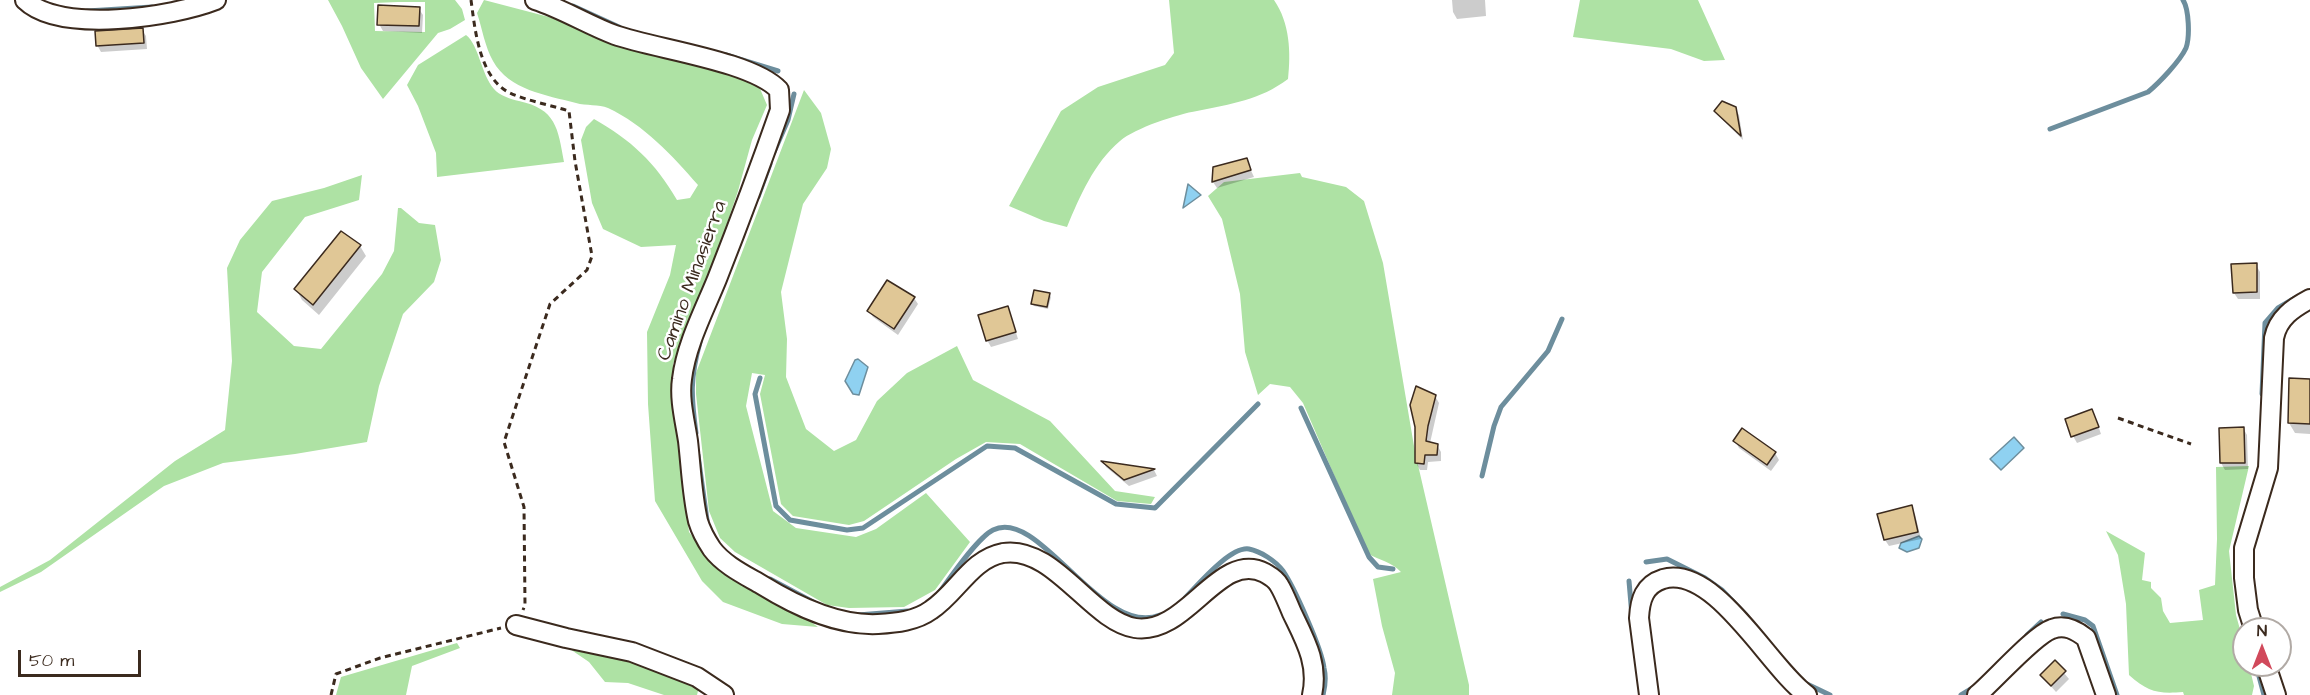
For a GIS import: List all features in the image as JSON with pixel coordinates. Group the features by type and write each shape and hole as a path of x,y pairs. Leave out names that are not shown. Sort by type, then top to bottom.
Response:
{"street":[{"path":"25,0 47,14 67,19 143,18 181,11 216,0"},
{"name":"Camino Minasierra","path":"536,0 615,35 722,63 766,78 779,90 780,110 690,347 682,380 698,518 707,542 720,558 772,592 837,621 876,624 917,618 942,602 981,562 993,555 1024,554 1047,565 1114,620 1134,628 1158,627 1172,620 1233,572 1248,568 1258,570 1278,582 1310,651 1315,666 1312,695"},
{"path":"2251,617 2246,599 2244,548 2268,468 2274,338 2276,328 2286,315 2310,299"},
{"path":"1649,695 1640,606 1645,591 1653,582 1670,577 1695,583 1719,600 1741,621 1794,686 1807,695"},
{"path":"516,625 632,652 698,676 724,695"},
{"path":"1977,695 2045,632 2063,627 2079,632 2086,638 2106,695"},
{"path":"2270,677 2276,695"}],"path":[{"path":"331,695 336,674 380,658 516,625 525,605 524,507 504,442 550,304 587,270 592,256 575,161 569,111 509,92 496,82 486,67 474,25 471,0"},
{"path":"2118,418 2192,444"}],"green space":[{"path":"328,0 455,0 462,9 465,20 438,33 383,99 361,68","holes":["425,2 425,32 375,31 374,3"]},
{"path":"484,0 549,17 616,42 695,61 758,84 767,105 752,140 738,191 710,274 673,364 681,465 689,532 716,567 818,627 782,624 723,602 702,581 655,501 648,404 647,332 670,275 676,245 641,247 603,229 592,203 581,140 586,127 594,119 631,144 651,163 677,200 690,198 698,185 657,142 621,115 608,108 580,104 541,94 508,79 493,61 486,44 477,13"},
{"path":"1169,0 1274,0 1283,18 1288,38 1288,79 1256,97 1168,118 1127,136 1111,150 1095,170 1067,227 1044,221 1009,206 1061,111 1098,87 1165,65 1174,53"},
{"path":"1580,0 1698,0 1725,60 1704,61 1671,49 1573,37"},
{"path":"466,35 474,46 486,76 496,91 508,98 541,109 548,115 557,130 564,162 437,177 436,153 418,106 407,85 418,65"},
{"path":"804,90 821,113 831,149 827,168 803,204 781,292 787,339 786,377 806,429 834,451 856,440 877,401 907,373 957,346 973,380 1050,421 1115,491 1155,497 1151,504 1117,501 1020,444 986,442 956,459 864,521 849,525 793,516 781,504 760,394 765,375 752,373 746,406 773,511 796,528 856,537 876,529 926,493 970,542 935,590 904,607 849,608 827,605 735,552 720,538 709,511 696,394 696,373"},
{"path":"1300,173 1302,177 1346,187 1364,201 1383,263 1415,452 1469,685 1469,695 1392,695 1395,673 1382,626 1373,579 1401,572 1389,563 1368,554 1303,403 1290,387 1270,384 1258,395 1245,352 1240,294 1222,219 1208,196 1224,182"},
{"path":"362,175 359,200 305,217 262,272 257,312 294,346 321,349 382,274 394,251 398,208 419,223 435,225 441,260 434,282 403,314 379,386 367,442 223,463 164,486 41,572 0,592 0,587 50,560 175,461 225,430 232,361 227,268 240,240 272,201 324,188"},
{"path":"2249,466 2229,551 2237,617 2232,617 2232,677 2252,677 2254,686 2252,695 2184,695 2183,692 2154,691 2129,675 2126,604 2118,555 2106,531 2145,553 2142,580 2151,582 2151,588 2161,598 2163,611 2170,623 2203,620 2199,590 2215,585 2216,467"},
{"path":"457,643 460,648 412,666 406,695 336,695 341,677"},
{"path":"567,647 601,649 699,687 697,695 664,695 628,683 605,682 589,662"}],"water":[{"path":"1188,184 1201,195 1183,208"},
{"path":"858,359 868,367 859,395 853,394 845,381 855,360"},
{"path":"2014,437 2024,448 2001,470 1990,459"},
{"path":"1919,536 1922,539 1919,548 1907,552 1899,548 1901,543"}],"building":[{"path":"378,5 420,7 419,26 377,25"},
{"path":"143,28 144,43 96,46 95,31"},
{"path":"1722,101 1736,107 1741,136 1714,111"},
{"path":"1247,158 1251,170 1212,182 1213,167"},
{"path":"341,231 361,245 313,305 294,289"},
{"path":"2257,263 2257,292 2233,293 2231,264"},
{"path":"887,280 915,297 894,329 867,311"},
{"path":"1034,290 1050,293 1047,307 1031,304"},
{"path":"1008,306 1016,332 986,341 978,315"},
{"path":"2289,378 2310,379 2310,424 2288,423"},
{"path":"1416,386 1436,395 1426,441 1438,444 1437,455 1425,455 1424,464 1415,463 1415,427 1410,405"},
{"path":"2092,409 2099,427 2071,437 2065,419"},
{"path":"2244,427 2245,463 2220,463 2219,428"},
{"path":"1742,428 1776,452 1767,465 1733,441"},
{"path":"1101,461 1155,469 1124,480"},
{"path":"1912,505 1918,532 1884,540 1877,514"},
{"path":"2055,660 2066,671 2051,686 2040,675"}],"waterway":[{"path":"2050,129 2148,92 2158,83 2186,48 2188,23 2183,0"},
{"path":"573,6 619,27"},
{"path":"87,11 152,7"},
{"path":"726,55 778,71"},
{"path":"774,152 788,120 794,94"},
{"path":"758,197 770,164"},
{"path":"2262,394 2265,323 2278,308 2295,298"},
{"path":"1482,476 1501,407 1548,351 1562,319"},
{"path":"696,433 692,387 700,342"},
{"path":"760,378 755,394 776,506 790,520 847,530 863,528 987,446 1015,448 1116,504 1155,508 1258,404"},
{"path":"1301,408 1369,557 1378,567 1393,569"},
{"path":"698,455 707,520"},
{"path":"939,593 979,541 993,530 1011,528 1030,537 1116,608 1138,617 1160,615"},
{"path":"1185,598 1214,568 1241,550 1253,550 1272,560 1288,579 1313,633 1325,671 1323,695"},
{"path":"1646,562 1667,559 1705,578 1722,590 1746,615"},
{"path":"770,579 815,603"},
{"path":"1629,581 1632,616"},
{"path":"858,615 908,611"},
{"path":"2063,614 2085,620 2093,626 2117,695"},
{"path":"2027,635 2041,622"},
{"path":"2259,677 2264,695"},
{"path":"1807,684 1830,695"},
{"path":"1961,695 1976,686"}]}
